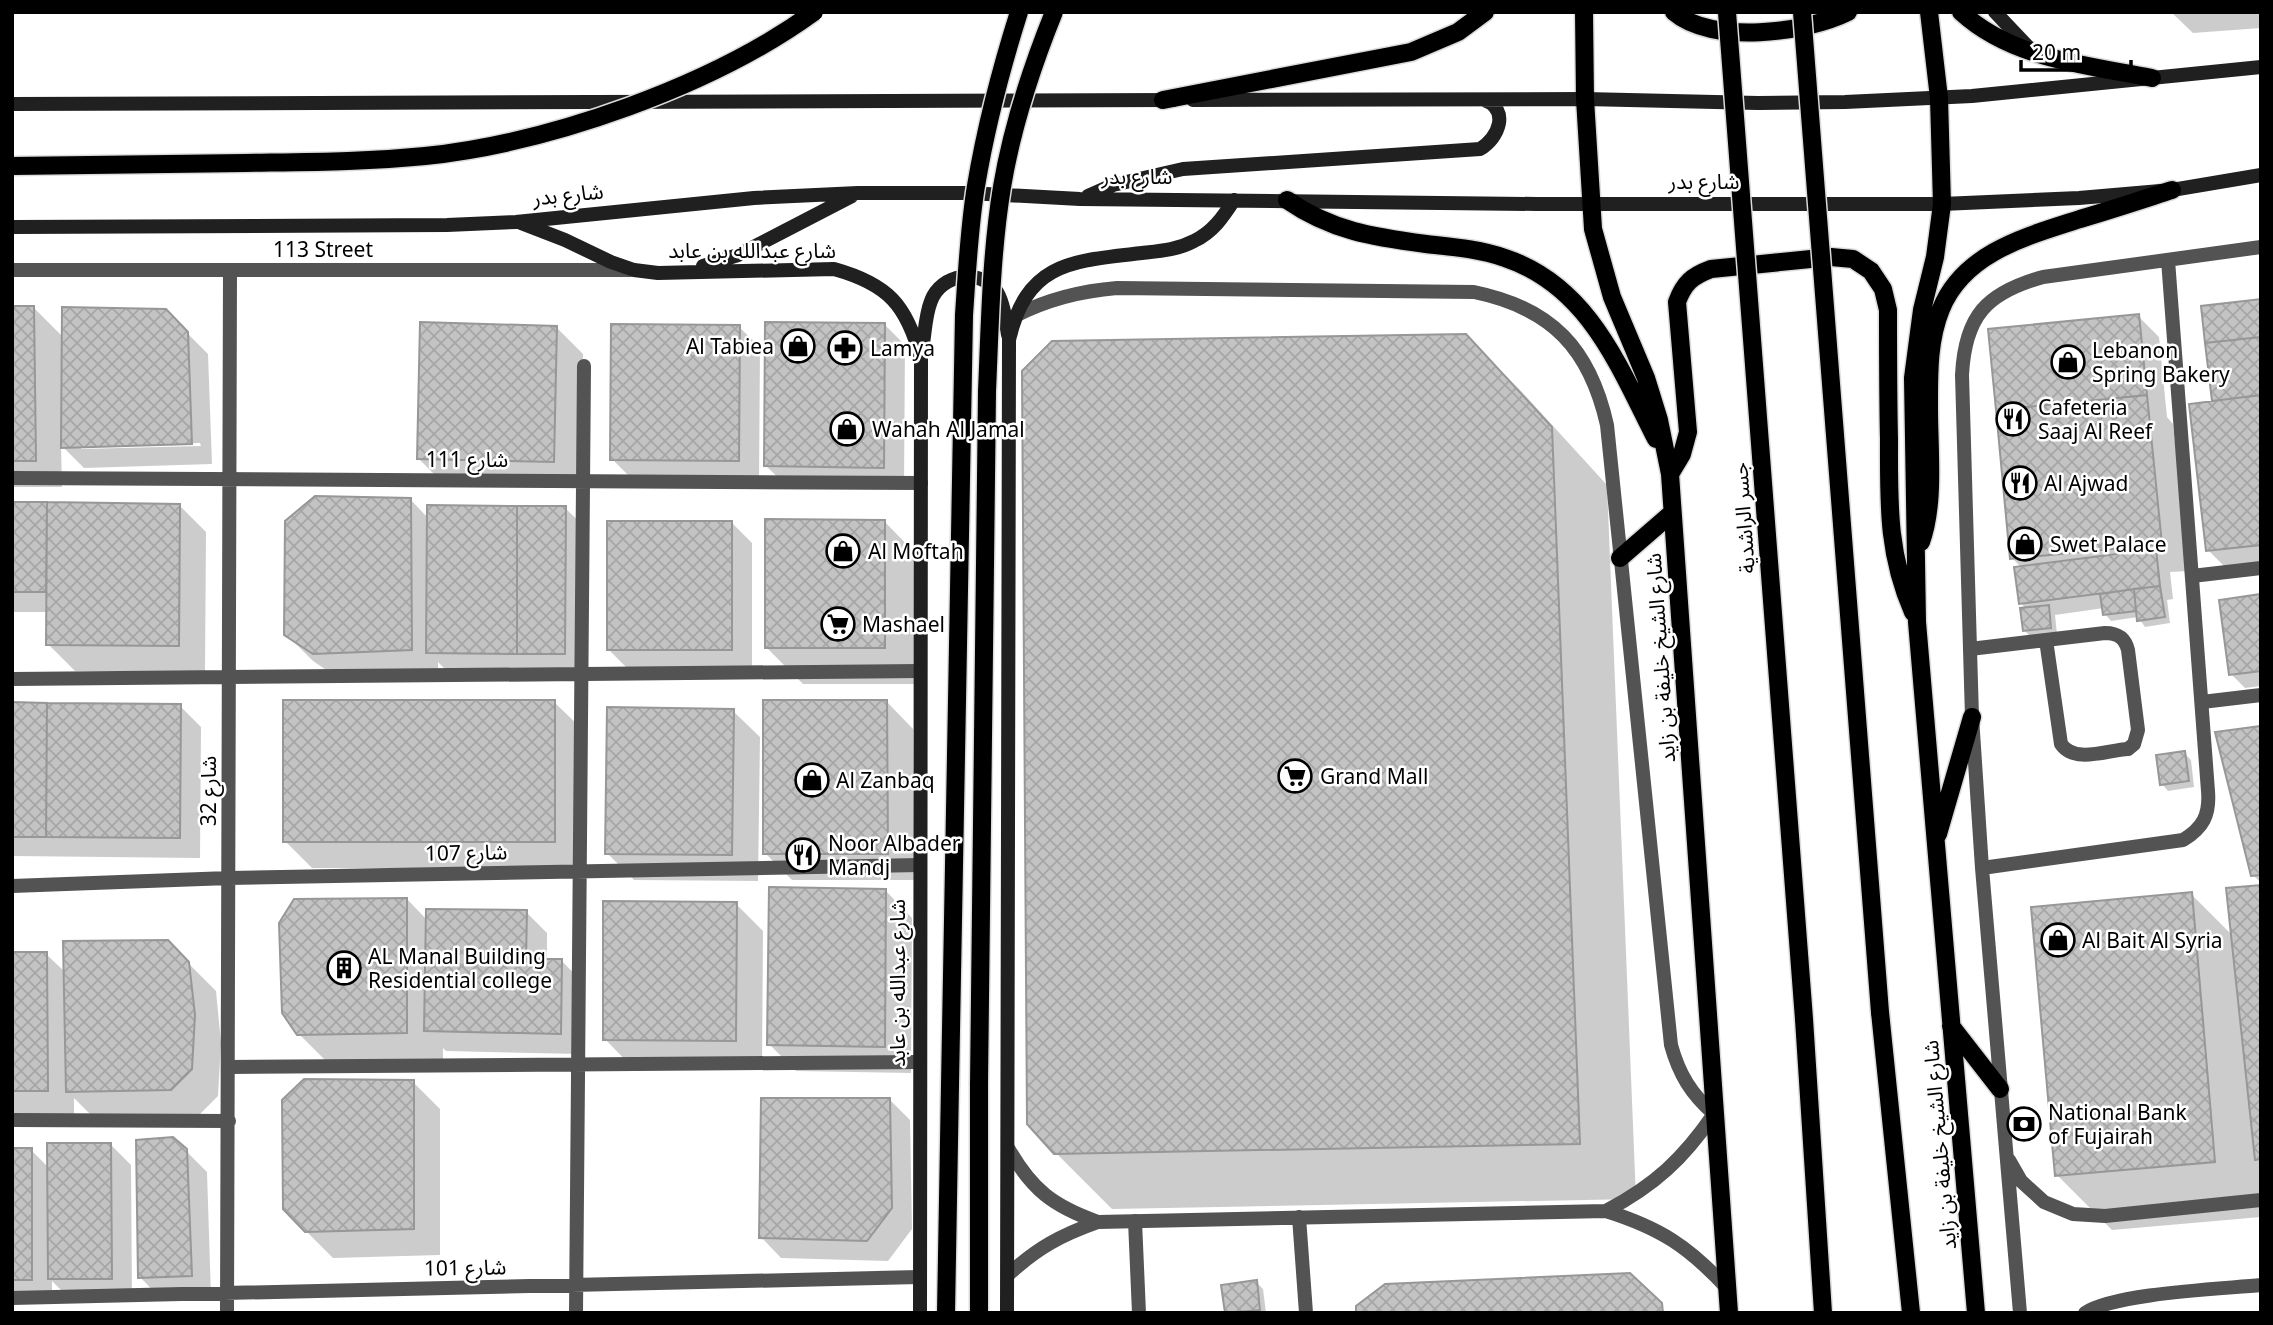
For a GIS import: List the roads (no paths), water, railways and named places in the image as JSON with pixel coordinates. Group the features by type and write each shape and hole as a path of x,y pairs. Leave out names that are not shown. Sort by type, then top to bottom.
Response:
{"main road":[{"path":"12,166 359,161 427,156 495,145 626,108 677,87 750,51 814,12"},
{"path":"946,1313 964,315 975,188 987,125 1019,12"},
{"path":"979,1313 987,391 992,280 1002,186 1012,140 1038,50 1054,12"},
{"path":"1163,100 1411,52 1458,33 1485,12"},
{"name":"شارع الشيخ خليفة بن زايد","path":"1584,12 1590,204 1599,254 1612,297 1646,379 1659,420 1669,468 1729,1313"},
{"path":"1674,12 1683,20 1710,29 1740,32 1776,30 1831,20 1847,12"},
{"name":"جسر الراشدية","path":"1727,12 1804,1019 1823,1313"},
{"name":"شارع الشيخ خليفة بن زايد","path":"1802,12 1880,1012 1911,1313"},
{"name":"شارع الشيخ خليفة بن زايد","path":"1930,12 1938,98 1942,204 1939,236 1922,310 1914,366 1914,562 1976,1313"},
{"path":"1961,12 1973,23 2002,40 2035,53 2152,79"},
{"path":"1995,12 2035,53"},
{"path":"12,104 1482,99 1758,103 1938,98 2261,67"},
{"path":"1080,199 1113,185 1183,169 1480,149 1490,144 1497,135 1500,124 1498,112 1492,103 1482,99"},
{"name":"شارع بدر","path":"12,227 377,227 516,222 741,199 858,193 969,193 1080,199 1942,204 2079,198 2172,190 2261,175"},
{"path":"1914,562 1924,535 1929,507 1930,358 1933,333 1941,307 1956,284 1974,264 2018,240 2172,190"},
{"path":"682,272 738,254 858,193"},
{"path":"1007,1313 1009,340 1015,316 1025,295 1042,278 1063,266 1086,260 1170,251 1196,241 1218,225 1234,200"},
{"path":"1287,200 1310,216 1342,230 1377,238 1475,250 1506,258 1535,271 1569,295 1596,327 1669,468 1682,454 1688,432 1677,302 1683,286 1695,275 1711,269 1831,257 1853,260 1871,271 1883,289 1888,310 1889,514 1893,551 1902,587 1917,622"},
{"name":"شارع عبدالله بن عابد","path":"516,222 541,230 634,271 658,273 834,269 860,276 883,290 901,309 914,332 921,359 920,1313"},
{"path":"921,359 932,299 941,286 955,277 971,276 986,282 997,293 1009,340"},
{"path":"1620,558 1672,513"},
{"path":"1936,844 1972,717"},
{"path":"1951,1026 2000,1089"}],"street":[{"path":"2020,1313 1982,868 1972,717 1962,375 1964,347 1974,321 1991,300 2015,285 2043,277 2261,247"},
{"path":"1982,868 2183,840 2195,833 2205,821 2209,806 2168,260"},
{"name":"113 Street","path":"12,270 634,271"},
{"name":"شارع 32","path":"227,1313 230,270"},
{"path":"1015,316 1064,296 1117,288 1474,292 1502,298 1528,309 1552,325 1573,346 1589,369 1601,396 1607,425 1671,1045 1676,1065 1686,1084 1714,1114 1693,1145 1668,1171 1638,1193 1606,1210"},
{"path":"576,1313 584,366"},
{"name":"شارع 111","path":"12,478 921,483"},
{"path":"2192,576 2261,568"},
{"path":"1970,649 2105,633 2120,636 2126,642 2138,730 2134,744 2128,748 2080,755 2065,750 2061,744 2046,640"},
{"path":"12,679 920,671"},
{"path":"2202,702 2261,695"},
{"name":"شارع 107","path":"12,886 229,878 920,865"},
{"path":"229,1067 919,1062"},
{"path":"12,1120 229,1121"},
{"path":"1008,1149 1023,1175 1044,1196 1069,1212 1098,1222 1606,1210 1640,1222 1673,1239 1702,1261 1727,1288"},
{"path":"2006,1154 2021,1181 2036,1195 2044,1202 2073,1214 2105,1216 2261,1200"},
{"path":"1298,1217 1306,1313"},
{"path":"1135,1221 1139,1313"},
{"path":"1008,1275 1027,1257 1049,1242 1098,1222"},
{"name":"شارع 101","path":"12,1298 919,1277"},
{"path":"2085,1313 2092,1308 2128,1299 2261,1285"}],"place":[{"name":"Al Tabiea","path":"798,346"},
{"name":"Lamya","path":"845,348"},
{"name":"Lebanon Spring Bakery","path":"2068,362"},
{"name":"Cafeteria Saaj Al Reef","path":"2013,419"},
{"name":"Wahah Al Jamal","path":"847,429"},
{"name":"Al Ajwad","path":"2020,483"},
{"name":"Swet Palace","path":"2025,544"},
{"name":"Al Moftah","path":"843,551"},
{"name":"Mashael","path":"838,624"},
{"name":"Grand Mall","path":"1295,776"},
{"name":"Al Zanbaq","path":"812,780"},
{"name":"Noor Albader Mandj","path":"803,855"},
{"name":"Al Bait Al Syria","path":"2058,940"},
{"name":"AL Manal Building Residential college","path":"344,968"},
{"name":"National Bank of Fujairah","path":"2024,1124"}]}
